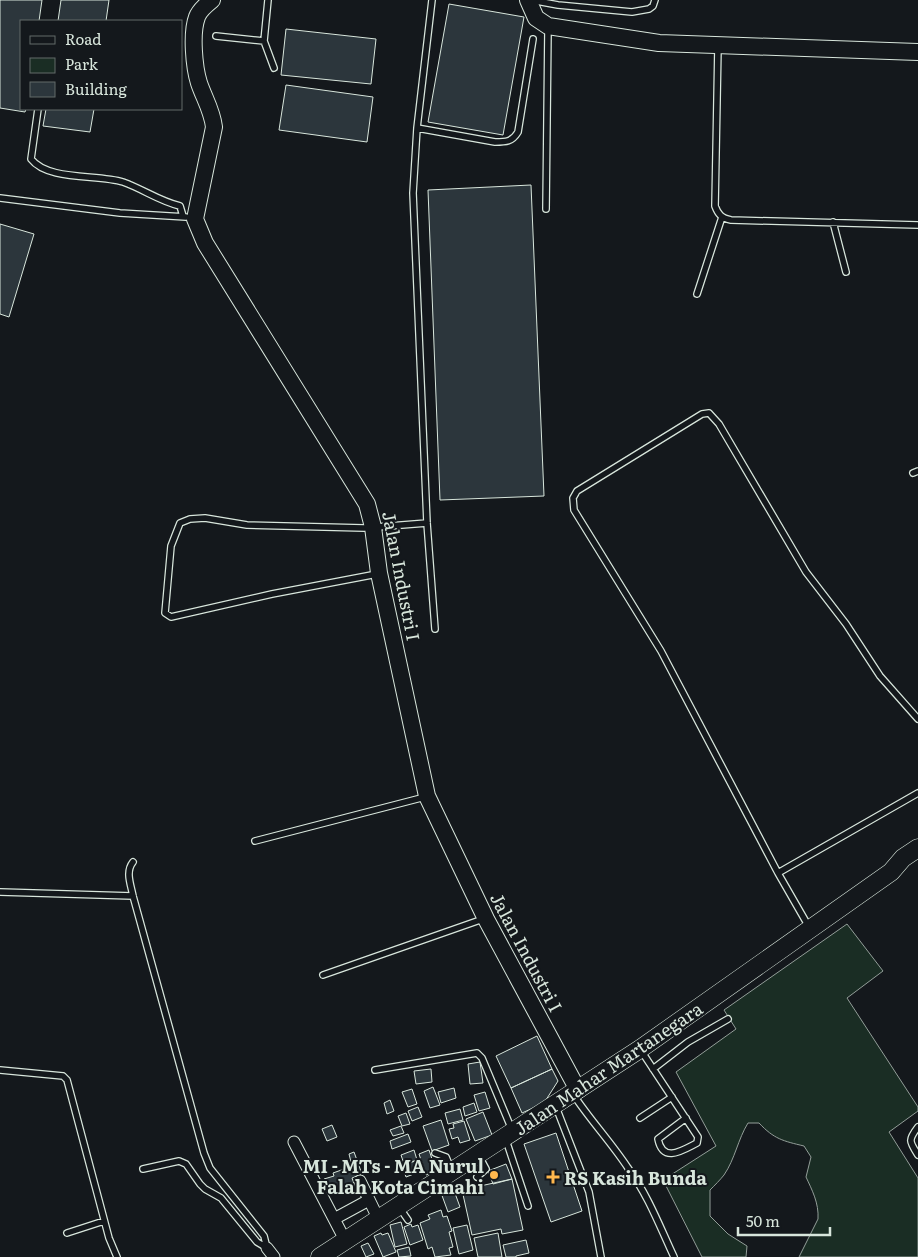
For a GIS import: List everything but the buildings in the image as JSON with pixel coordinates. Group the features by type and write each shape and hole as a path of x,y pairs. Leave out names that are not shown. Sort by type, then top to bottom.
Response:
{"main road":[{"path":"189,218 214,127 213,116 198,82 194,51 194,28 197,15 211,0"},
{"path":"529,0 536,18 548,26 659,43 918,52"},
{"name":"Jalan Industri I","path":"189,218 367,504 373,527 379,573 427,796 486,919 575,1091"},
{"name":"Jalan Mahar Martanegara","path":"320,1257 640,1049 891,872 903,858 918,848"},
{"name":"Jalan Mahar Martanegara","path":"891,872 909,866 918,860"}],"street":[{"path":"294,1142 345,1240"},
{"path":"360,1181 378,1218"},
{"path":"334,1219 369,1200"}],"lane":[{"path":"268,0 264,41 274,68"},
{"path":"432,0 417,128 413,193 434,629"},
{"path":"529,0 558,5 632,12 649,9 653,6 655,0"},
{"path":"546,209 546,39 548,26"},
{"path":"216,36 264,41"},
{"path":"417,128 495,142 508,142 515,137 518,132 533,39"},
{"path":"718,45 714,206 722,218 731,220 918,225"},
{"path":"38,110 31,159 37,166 56,172 122,182 149,193 163,202 180,206 189,218"},
{"path":"0,198 120,213 189,218"},
{"path":"697,294 722,218"},
{"path":"833,222 846,272"},
{"path":"810,929 778,873 661,651 574,510 573,498 577,491 702,414 709,413 719,424 806,572 846,624 880,676 918,719"},
{"path":"379,573 272,594 171,617 165,613 171,546 180,523 190,518 205,518 248,526 373,527 428,523"},
{"path":"778,873 836,838 918,793"},
{"path":"255,841 427,796"},
{"path":"133,862 129,866 128,874 133,896 204,1153 210,1168 264,1236 270,1253"},
{"path":"0,892 133,896"},
{"path":"323,974 486,919"},
{"path":"653,1069 688,1042 728,1019"},
{"path":"640,1049 686,1118 698,1137 697,1142 676,1153 667,1153 662,1148 658,1139 686,1118"},
{"path":"375,1070 477,1053 482,1058 509,1134 528,1206"},
{"path":"0,1070 63,1076 67,1080 104,1221 117,1257"},
{"path":"575,1091 586,1113 629,1169 654,1213 674,1257"},
{"path":"640,1118 672,1097"},
{"path":"555,1104 590,1192 601,1257"},
{"path":"918,1126 910,1140 910,1144 918,1155"},
{"path":"435,1153 446,1157 452,1171"},
{"path":"477,1177 486,1170 478,1154"},
{"path":"143,1169 179,1161 186,1164 200,1184 221,1198 257,1242 270,1253"},
{"path":"398,1205 408,1220"},
{"path":"67,1233 104,1221"}],"green space":[{"path":"847,924 883,971 847,998 918,1107 918,1111 889,1132 918,1178 918,1257 799,1257 818,1219 816,1202 806,1177 811,1157 804,1146 779,1139 769,1133 759,1123 748,1123 728,1169 710,1190 710,1216 728,1234 747,1246 746,1257 702,1257 663,1180 716,1146 676,1072 736,1029 724,1010"}],"place":[{"name":"MI - MTs - MA Nurul Falah Kota Cimahi","path":"494,1175"},
{"name":"RS Kasih Bunda","path":"553,1177"}]}
